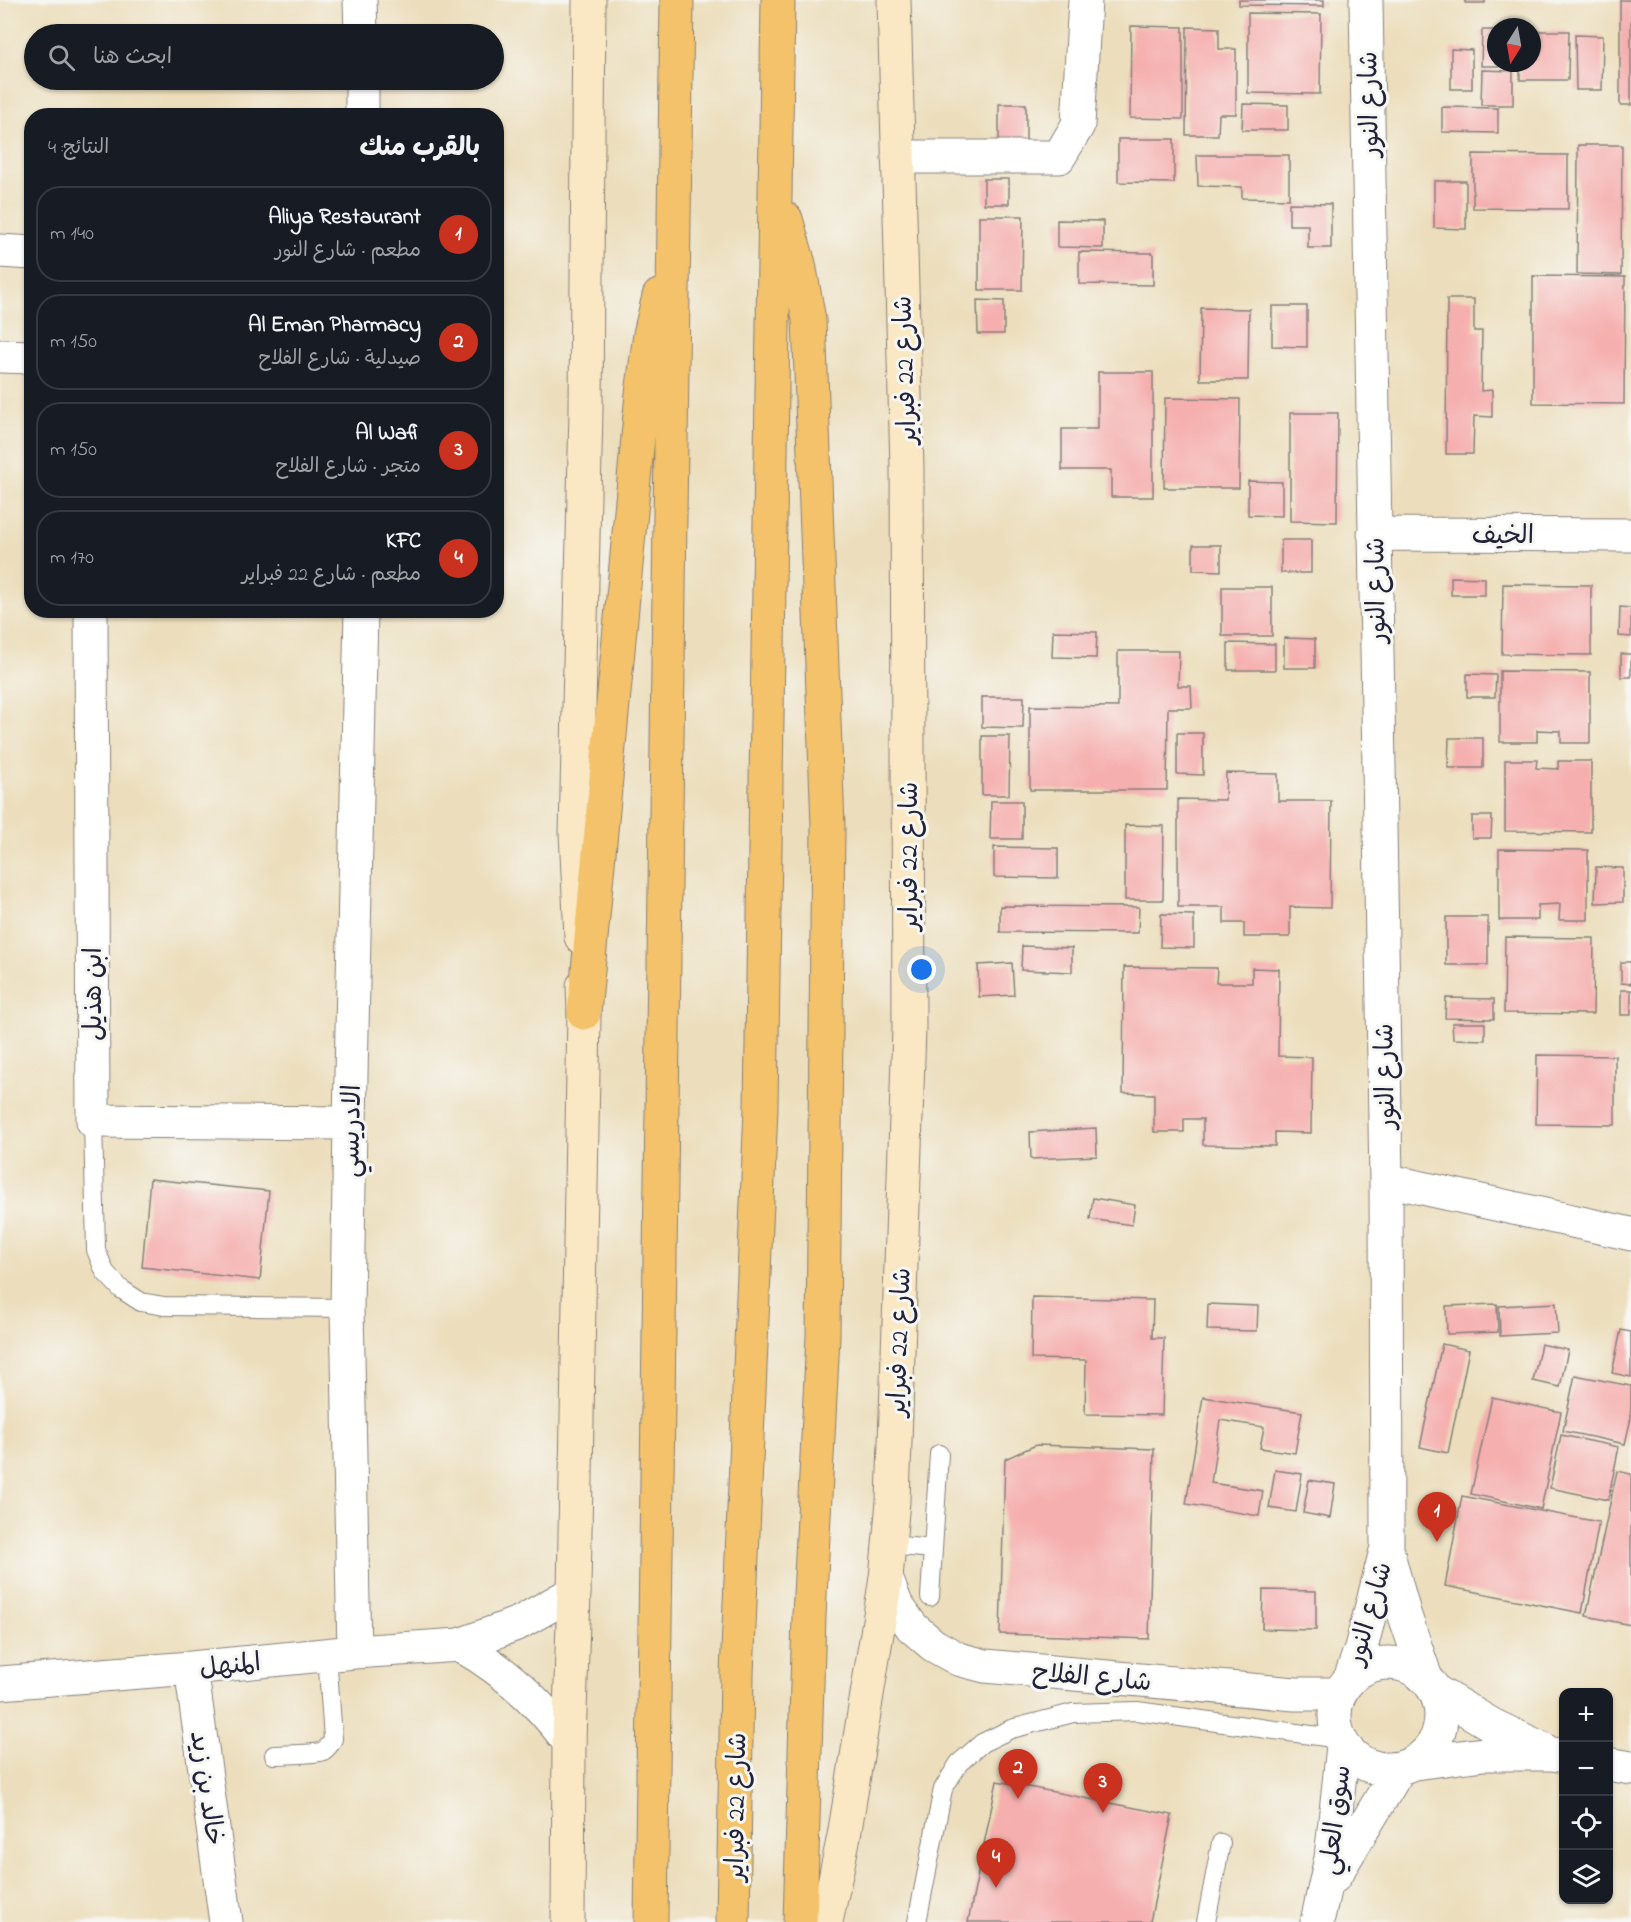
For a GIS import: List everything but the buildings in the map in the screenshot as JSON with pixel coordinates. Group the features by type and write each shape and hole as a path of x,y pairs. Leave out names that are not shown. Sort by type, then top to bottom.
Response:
{"highway":[{"path":"651,1922 677,0"},
{"name":"شارع 22 فبراير","path":"733,1922 737,1674 761,1108 778,0"},
{"path":"776,182 799,264 809,320 828,826 823,1337 809,1616 800,1922"},
{"path":"584,1013 642,394 650,334 674,226"}],"main road":[{"path":"568,1922 569,1742 574,1592 584,1013 576,833 586,411 589,0"},
{"name":"شارع 22 فبراير","path":"826,1922 844,1836 886,1578 893,1501 909,1029 907,466 894,0"}],"street":[{"path":"360,0 361,24"},
{"path":"898,158 1059,157 1078,125 1085,0"},
{"name":"شارع النور","path":"1344,1687 1365,1636 1387,1547 1386,1180 1366,0"},
{"path":"362,90 362,108"},
{"path":"0,251 24,252"},
{"path":"0,356 24,357"},
{"name":"الخيف","path":"1374,534 1631,535"},
{"name":"ابن هذيل","path":"91,618 93,1121"},
{"name":"الادريسي","path":"340,1653 361,618"},
{"path":"93,1121 350,1124"},
{"path":"1386,1180 1631,1234"},
{"name":"شارع النور","path":"1387,1547 1404,1613 1430,1684"},
{"name":"شارع الفلاح","path":"886,1578 896,1604 912,1627 933,1645 958,1659 985,1666 1295,1694 1344,1687"},
{"name":"المنهل","path":"0,1683 340,1653 460,1645 519,1623 574,1592"},
{"path":"460,1645 486,1660 532,1697 569,1742"},
{"path":"1379,1664 1396,1664 1412,1669 1430,1684 1492,1725 1558,1755 1484,1754 1383,1770 1368,1766 1354,1758 1341,1743 1335,1725 1335,1709 1344,1687 1363,1669 1379,1664"},
{"name":"خالد بن زيد","path":"190,1668 234,1918"},
{"path":"1407,1766 1430,1749 1439,1731 1441,1710 1430,1684"},
{"name":"سوق العلي","path":"1321,1908 1336,1820 1341,1743"},
{"path":"1613,1765 1631,1768"},
{"name":"سوق العلي","path":"1321,1908 1407,1766"}],"lane":[{"path":"93,1121 96,1250 105,1272 121,1290 141,1302 164,1306 347,1308"},
{"path":"930,1597 939,1454"},
{"path":"890,1545 933,1549"},
{"path":"274,1755 315,1752 324,1750 330,1745 333,1739 340,1653"},
{"path":"917,1922 943,1789 959,1763 982,1743 1011,1729 1073,1713 1137,1711 1341,1743"},
{"path":"1206,1922 1221,1843"}],"place":[{"name":"Aliya Restaurant","path":"1437,1542"},
{"name":"Al Eman Pharmacy","path":"1018,1799"},
{"name":"Al Wafi","path":"1103,1813"},
{"name":"KFC","path":"996,1888"}]}
